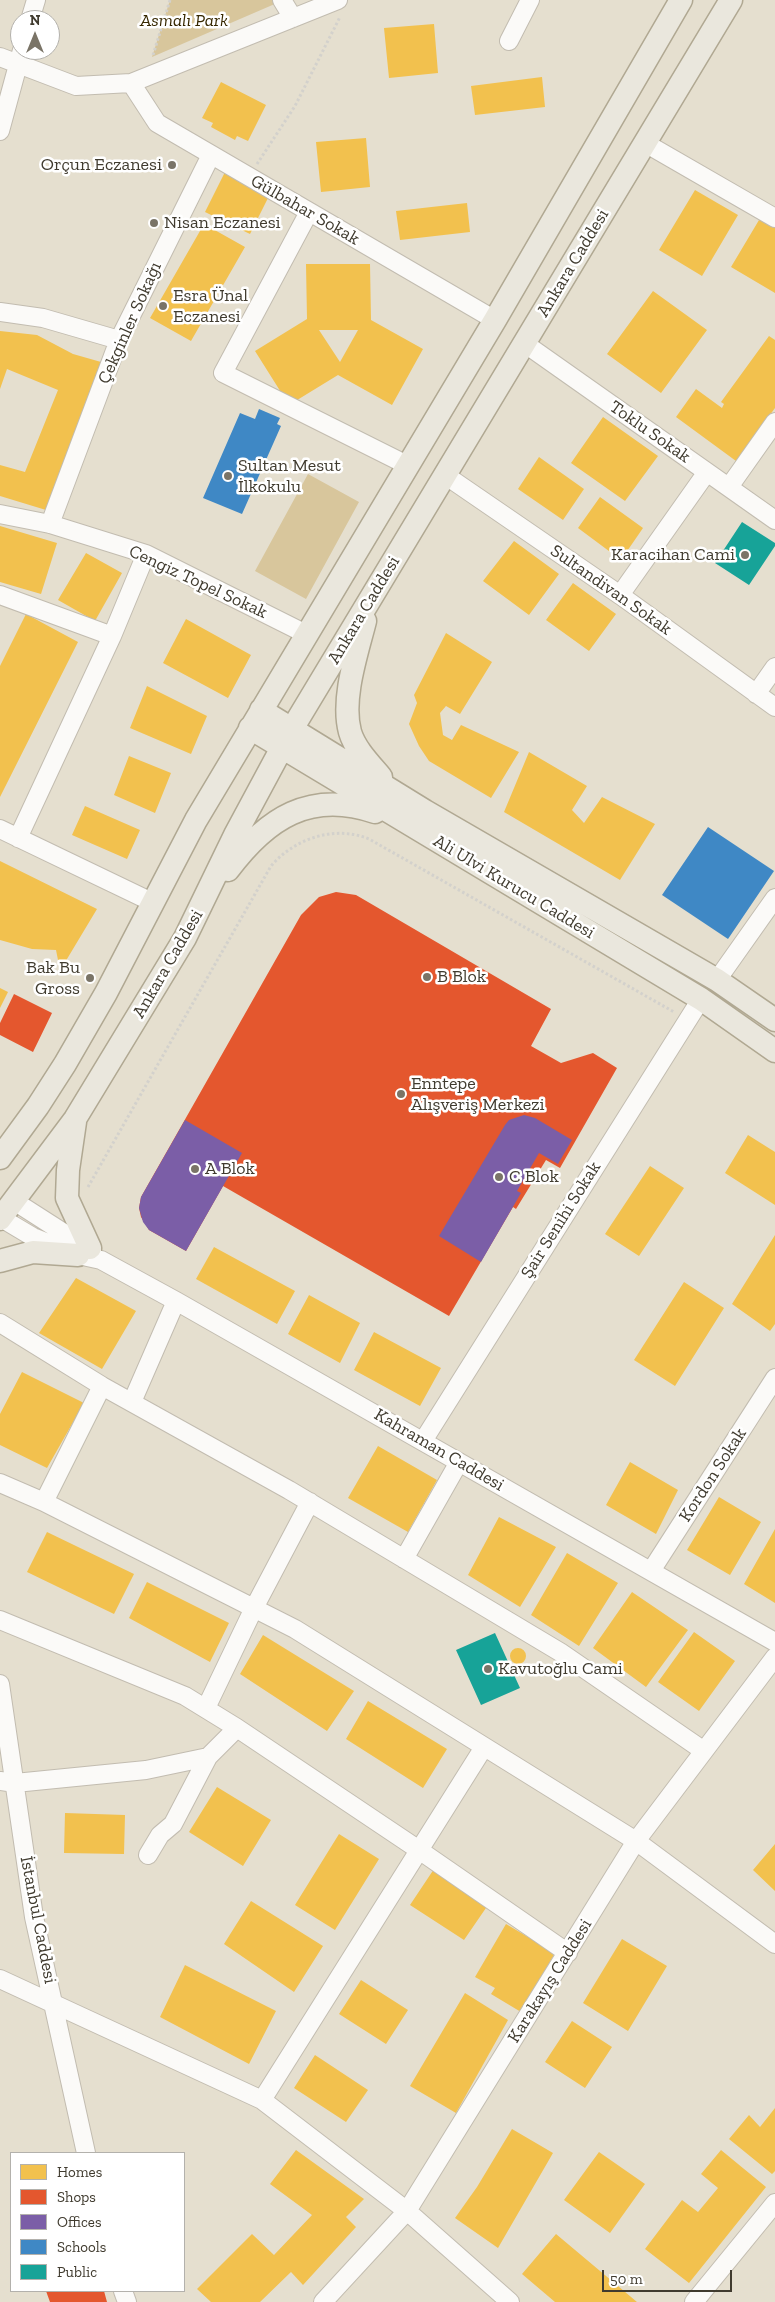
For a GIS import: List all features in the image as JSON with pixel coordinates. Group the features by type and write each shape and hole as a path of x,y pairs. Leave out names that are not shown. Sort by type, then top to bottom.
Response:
{"main road":[{"path":"0,1158 38,1106 106,993 196,820 495,320 681,0"},
{"name":"Ankara Caddesi","path":"3,1209 75,1119 185,938 235,835 287,738 730,0"},
{"path":"370,600 348,696 350,732 366,760 418,818"},
{"name":"Ali Ulvi Kurucu Caddesi","path":"255,719 418,818 701,999 775,1051"},
{"path":"185,938 210,894 235,860 257,836 294,811 312,805 350,805 418,818"},
{"name":"Ali Ulvi Kurucu Caddesi","path":"418,818 716,980 775,1020"},
{"path":"0,1132 38,1106"},
{"path":"0,1261 33,1252 90,1254 67,1198 68,1170 75,1119"}],"street":[{"path":"282,0 293,18"},
{"path":"509,41 530,0"},
{"path":"26,60 76,86 131,83 293,18 341,4"},
{"path":"0,131 19,60"},
{"name":"Gülbahar Sokak","path":"131,83 157,123 495,320"},
{"path":"645,143 775,218"},
{"name":"Çekginler Sokağı","path":"50,524 118,340 211,155"},
{"path":"309,212 223,373 407,466"},
{"path":"0,312 43,318 118,340"},
{"name":"Toklu Sokak","path":"524,343 775,520"},
{"path":"729,487 775,422"},
{"path":"620,595 707,472"},
{"name":"Sultandivan Sokak","path":"445,475 620,595 775,707"},
{"name":"Cengiz Topel Sokak","path":"0,514 50,524 146,554 306,634"},
{"path":"18,838 112,636 146,554"},
{"path":"0,595 112,636"},
{"path":"756,694 775,667"},
{"path":"0,829 154,903"},
{"path":"716,980 775,898"},
{"name":"Şair Senihi Sokak","path":"423,1441 701,999"},
{"name":"Kahraman Caddesi","path":"3,1209 33,1237 90,1254 775,1642"},
{"path":"132,1402 176,1301"},
{"path":"0,1324 102,1386 310,1502 560,1652 704,1751"},
{"name":"Kordon Sokak","path":"651,1571 775,1378"},
{"path":"44,1502 102,1386"},
{"path":"404,1559 459,1462"},
{"path":"0,1483 44,1502 295,1629 636,1841 775,1944"},
{"path":"206,1708 254,1608 310,1502"},
{"path":"0,1620 184,1696 206,1708 420,1850 568,1953"},
{"name":"Karakayış Caddesi","path":"323,2302 407,2211 636,1841 775,1658"},
{"name":"İstanbul Caddesi","path":"0,1684 7,1782 34,1917 86,2152"},
{"path":"148,1855 160,1836 173,1824 208,1757 237,1728"},
{"path":"262,2100 484,1747"},
{"path":"7,1782 146,1770 208,1757"},
{"path":"0,1979 262,2100 407,2211 510,2302"},
{"path":"694,2302 775,2203"}],"path":[{"path":"159,72 152,57 170,0"},
{"path":"248,177 295,106 341,4"},
{"path":"86,1190 271,866 296,845 319,836 351,833 369,839 688,1020"}],"green space":[{"name":"Asmalı Park","path":"170,0 284,0 152,57"},
{"path":"308,474 359,502 306,599 255,571"}],"building: Homes":[{"path":"434,24 438,73 389,78 384,28"},
{"path":"542,77 545,107 475,115 471,86"},
{"path":"221,82 266,105 248,141 237,136 235,140 211,127 213,123 202,118"},
{"path":"366,138 370,187 321,192 316,142"},
{"path":"226,170 271,192 250,234 205,212"},
{"path":"695,190 738,215 702,276 659,250"},
{"path":"467,203 470,232 400,240 396,211"},
{"path":"762,215 775,223 775,293 731,267"},
{"path":"204,224 245,247 191,341 150,318"},
{"path":"306,264 370,264 371,320 423,349 392,405 338,375 289,405 255,351 307,319","holes":["319,330 358,330 340,362"]},
{"path":"653,291 707,330 661,393 607,354"},
{"path":"0,331 37,335 73,354 101,362 46,510 0,496 0,465 25,472 58,390 7,369 0,389"},
{"path":"769,336 775,340 775,408 736,461 676,417 696,389 722,408 724,404 721,402"},
{"path":"603,417 658,456 625,501 571,463"},
{"path":"539,457 584,489 563,520 518,489"},
{"path":"600,497 643,528 621,560 578,528"},
{"path":"0,526 57,543 41,594 0,582"},
{"path":"514,541 559,574 529,615 483,581"},
{"path":"86,553 122,573 95,621 58,600"},
{"path":"573,583 616,614 589,651 546,620"},
{"path":"26,614 78,642 0,797 0,666"},
{"path":"186,619 251,655 228,698 163,663"},
{"path":"446,633 492,662 460,714 446,706 440,713 443,735 452,740 461,725 519,752 491,798 429,761 419,746 409,724 417,703 414,695"},
{"path":"147,686 207,716 191,754 130,728"},
{"path":"529,752 587,786 572,810 584,823 602,797 655,824 620,880 504,812"},
{"path":"129,756 171,773 155,813 114,795"},
{"path":"85,806 140,830 127,859 72,835"},
{"path":"0,861 97,909 64,964 58,960 56,950 32,949 0,940"},
{"path":"0,988 8,992 0,1008"},
{"path":"748,1135 775,1152 775,1205 725,1173"},
{"path":"650,1166 684,1188 639,1256 605,1234"},
{"path":"775,1235 775,1324 770,1331 732,1304"},
{"path":"214,1247 295,1291 277,1324 196,1279"},
{"path":"76,1278 136,1311 102,1369 39,1333"},
{"path":"684,1282 724,1308 675,1386 634,1360"},
{"path":"309,1295 360,1323 340,1363 288,1334"},
{"path":"374,1332 441,1368 420,1406 354,1370"},
{"path":"22,1372 84,1403 47,1468 0,1445 0,1414"},
{"path":"378,1446 437,1480 408,1532 348,1498"},
{"path":"630,1462 678,1490 656,1534 606,1505"},
{"path":"719,1497 761,1522 730,1575 687,1550"},
{"path":"499,1517 556,1547 520,1607 468,1575"},
{"path":"775,1529 775,1603 744,1584"},
{"path":"47,1532 134,1574 114,1614 27,1572"},
{"path":"567,1553 618,1583 579,1646 531,1615"},
{"path":"147,1582 229,1623 210,1662 129,1618"},
{"path":"632,1592 688,1630 646,1687 593,1648"},
{"path":"694,1632 735,1661 699,1711 658,1682"},
{"path":"263,1635 354,1691 327,1731 240,1674"},
{"path":"515,1648 521,1648 526,1653 524,1662 515,1664 510,1659 510,1653"},
{"path":"368,1701 447,1749 423,1788 346,1739"},
{"path":"217,1787 271,1820 243,1866 189,1832"},
{"path":"65,1813 125,1815 124,1854 64,1853"},
{"path":"339,1834 379,1859 335,1930 295,1905"},
{"path":"775,1844 775,1891 753,1870"},
{"path":"434,1869 488,1905 464,1940 410,1905"},
{"path":"251,1901 323,1946 294,1992 224,1944"},
{"path":"506,1924 555,1953 521,2012 491,1994 495,1988 475,1977"},
{"path":"622,1939 667,1966 628,2031 583,2003"},
{"path":"185,1965 276,2011 249,2064 160,2017"},
{"path":"361,1980 408,2010 386,2044 339,2014"},
{"path":"465,1993 508,2020 456,2113 410,2086"},
{"path":"572,2021 612,2047 585,2088 545,2062"},
{"path":"315,2055 368,2090 346,2122 294,2088"},
{"path":"775,2108 775,2171 772,2174 729,2139 749,2115 760,2127"},
{"path":"512,2129 553,2153 498,2248 455,2218 477,2187"},
{"path":"296,2150 364,2199 346,2217 356,2227 303,2285 291,2272 260,2302 211,2302 197,2289 252,2234 274,2255 312,2215 270,2184"},
{"path":"721,2150 766,2187 689,2283 645,2249 682,2200 698,2212 718,2188 701,2174"},
{"path":"599,2152 645,2184 610,2233 564,2200"},
{"path":"556,2234 637,2302 555,2302 522,2274"}],"building: Shops":[{"name":"Enntepe Alışveriş Merkezi","path":"336,892 356,895 551,1009 531,1046 561,1063 593,1053 617,1068 560,1168 546,1160 516,1209 513,1207 449,1316 223,1186 186,1251 149,1230 141,1217 139,1208 141,1197 301,915 319,897"},
{"path":"14,994 52,1013 33,1052 0,1035 0,1023"},
{"path":"46,2292 104,2292 107,2302 50,2302"}],"building: Offices":[{"name":"C Blok","path":"524,1115 535,1118 572,1140 558,1164 539,1153 517,1191 521,1193 481,1262 439,1236 505,1125 509,1120"},
{"name":"A Blok","path":"185,1120 242,1153 186,1251 149,1230 143,1222 139,1208 141,1197"}],"building: Schools":[{"path":"259,409 280,418 277,424 281,426 242,514 203,498 240,413 255,419"},
{"path":"708,827 774,871 728,939 662,895"}],"building: Public":[{"name":"Karacihan Cami","path":"742,522 775,543 775,546 749,585 715,563"},
{"name":"Kavutoğlu Cami","path":"495,1633 520,1688 481,1705 456,1650"}],"place":[{"name":"Orçun Eczanesi","path":"172,165"},
{"name":"Nisan Eczanesi","path":"154,223"},
{"name":"Esra Ünal Eczanesi","path":"163,306"},
{"name":"Sultan Mesut İlkokulu","path":"228,476"},
{"name":"Karacihan Cami","path":"745,555"},
{"name":"B Blok","path":"427,977"},
{"name":"Bak Bu Gross","path":"90,978"},
{"name":"Enntepe Alışveriş Merkezi","path":"401,1094"},
{"name":"A Blok","path":"195,1169"},
{"name":"C Blok","path":"499,1177"},
{"name":"Kavutoğlu Cami","path":"488,1669"}]}
